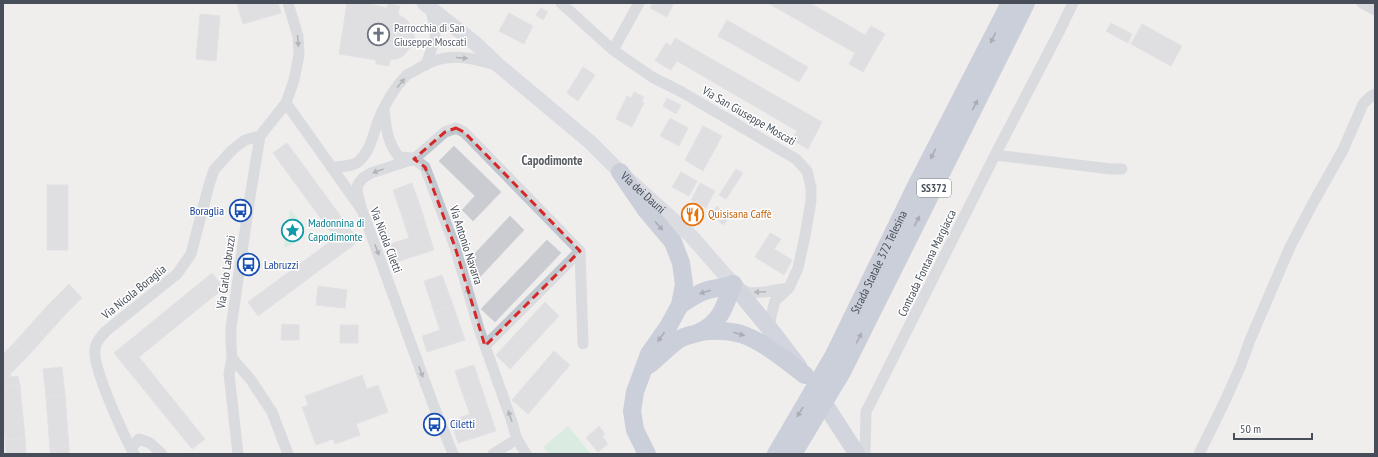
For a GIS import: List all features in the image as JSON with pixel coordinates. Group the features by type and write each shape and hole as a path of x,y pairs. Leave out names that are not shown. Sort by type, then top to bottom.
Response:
{"highway":[{"name":"Strada Statale 372 Telesina","path":"793,454 796,443 834,355 917,184 1010,3"},
{"name":"Strada Statale 372 Telesina","path":"776,454 796,443 842,372 1026,3"},
{"path":"620,172 646,210 673,242 681,263 684,284 680,305 668,327 649,354 635,392 632,411 635,430 648,454"},
{"path":"680,305 706,291 733,284"},
{"path":"644,370 680,339 700,332 713,324 719,318 733,284"},
{"path":"700,332 723,331 748,337 799,368"},
{"path":"767,454 796,443"}],"main road":[{"name":"Via dei Dauni","path":"427,6 476,44 498,65 590,142 620,172 691,236 770,329 822,399 853,447"}],"street":[{"path":"286,103 294,80 299,55 298,36 288,3"},
{"name":"Via San Giuseppe Moscati","path":"561,3 613,50 652,77 680,91 796,159 807,172 811,186 811,201 798,268 789,288 776,301 771,316 770,329"},
{"path":"613,50 640,3"},
{"name":"Contrada Fontana Margiacca","path":"865,454 866,412 995,155 1059,32 1072,3"},
{"path":"1362,3 1375,10"},
{"path":"426,65 435,39 435,26 427,6"},
{"path":"331,167 350,165 357,162 364,156 369,149 377,123 389,97 407,76 433,61 446,58 460,58 498,65"},
{"path":"1199,454 1225,402 1290,247 1343,150 1363,104 1375,94"},
{"name":"Via Carlo Labruzzi","path":"238,454 229,374 232,358 230,343 231,328 260,136 286,103"},
{"name":"Via Nicola Ciletti","path":"286,103 362,210 433,404 453,454"},
{"path":"384,109 387,135 392,149 399,157 414,158"},
{"path":"362,210 357,192 358,184 363,178 371,173 414,158 445,132 456,128 464,132 580,251 583,344"},
{"name":"Via Nicola Boraglia","path":"133,451 105,391 95,358 95,349 100,338 106,331 177,274 191,254 214,170 232,150 245,140 260,136"},
{"path":"995,155 1099,168 1122,169"},
{"name":"Via Antonio Navarra","path":"414,158 425,167 455,247 485,346 517,439 526,454"},
{"path":"485,346 580,251"},
{"path":"733,284 749,293 789,288"},
{"path":"232,358 251,380 269,407 288,454"},
{"name":"Via Nicola Boraglia","path":"133,451 139,439 150,443 162,454"},
{"path":"493,454 517,439"}],"highlighted area":[{"path":"456,128 464,132 580,251 485,346 455,247 425,167 414,159 430,144 445,132"}],"green space":[{"path":"290,209 299,220 300,240 284,248"},
{"path":"568,426 591,454 549,454 543,447"}],"building":[{"path":"237,3 278,3 281,13 243,24"},
{"name":"Parrocchia di San Giuseppe Moscati","path":"347,3 366,3 387,8 388,3 400,6 398,14 407,20 411,26 415,37 415,46 410,48 403,56 390,60 389,66 376,64 376,60 339,54"},
{"path":"653,3 674,3 667,17 650,8"},
{"path":"768,3 810,3 865,35 871,26 885,34 863,72 849,64 855,53"},
{"path":"541,8 548,12 543,20 536,15"},
{"path":"509,13 533,26 524,44 499,31"},
{"path":"200,14 220,16 216,61 196,59"},
{"path":"727,20 808,67 799,82 718,36"},
{"path":"1111,23 1132,34 1128,43 1106,31"},
{"path":"1142,24 1182,46 1171,66 1131,44"},
{"path":"675,38 822,122 808,149 792,140 797,131 677,61 671,70 655,61 666,43 671,46"},
{"path":"583,67 595,75 578,101 567,93"},
{"path":"634,92 644,97 642,102 644,103 632,127 616,119 627,96 631,98"},
{"path":"667,98 681,105 676,114 663,106"},
{"path":"670,118 688,128 679,146 660,136"},
{"path":"703,126 722,136 703,171 685,160"},
{"path":"287,143 359,241 258,316 248,302 335,238 273,153"},
{"path":"454,146 501,192 473,221 462,210 475,196 439,161"},
{"path":"736,169 743,173 726,199 719,195"},
{"path":"681,172 697,181 689,196 672,187"},
{"path":"412,183 423,215 404,222 393,190"},
{"path":"700,183 715,191 706,208 691,200"},
{"path":"47,185 68,185 68,250 47,250"},
{"path":"717,206 729,218 723,225 710,213"},
{"path":"423,215 434,250 396,262 390,244 409,238 404,222"},
{"path":"510,216 524,230 480,277 465,264"},
{"path":"770,233 781,239 774,249 792,260 784,275 755,257"},
{"path":"547,240 561,253 495,322 481,309"},
{"path":"212,273 224,288 139,357 205,439 192,449 114,353"},
{"path":"442,275 453,305 434,312 424,281"},
{"path":"69,284 82,298 63,317 49,304"},
{"path":"318,286 347,290 345,308 316,305"},
{"path":"545,302 559,316 510,369 496,355"},
{"path":"49,304 63,317 45,337 31,324"},
{"path":"453,305 465,340 427,352 422,336 440,330 434,312"},
{"path":"31,324 45,337 28,356 14,343"},
{"path":"282,324 299,325 299,340 281,340"},
{"path":"340,325 358,325 358,343 340,343"},
{"path":"14,343 28,356 10,374 11,377 18,376 20,385 3,386 3,354"},
{"path":"554,351 570,365 528,414 512,400"},
{"path":"474,365 484,395 465,401 455,371"},
{"path":"62,367 65,395 46,397 43,369"},
{"path":"362,375 367,389 378,385 388,412 356,424 360,435 335,444 333,439 316,445 302,407 308,405 305,396"},
{"path":"20,385 25,438 5,440 3,386"},
{"path":"65,395 69,447 50,449 46,397"},
{"path":"484,395 496,431 458,443 451,421 470,414 465,401"},
{"path":"599,426 605,434 602,436 608,444 598,452 586,438"},
{"path":"25,438 26,454 6,454 5,440"},
{"path":"69,447 69,454 50,454 50,449"}],"place":[{"name":"Parrocchia di San Giuseppe Moscati","path":"378,35"},
{"name":"Boraglia","path":"240,211"},
{"name":"Quisisana Caffè","path":"692,214"},
{"name":"Madonnina di Capodimonte","path":"293,230"},
{"name":"Labruzzi","path":"248,265"},
{"name":"Ciletti","path":"435,424"}],"district":[{"name":"Capodimonte","path":"552,160"}]}
